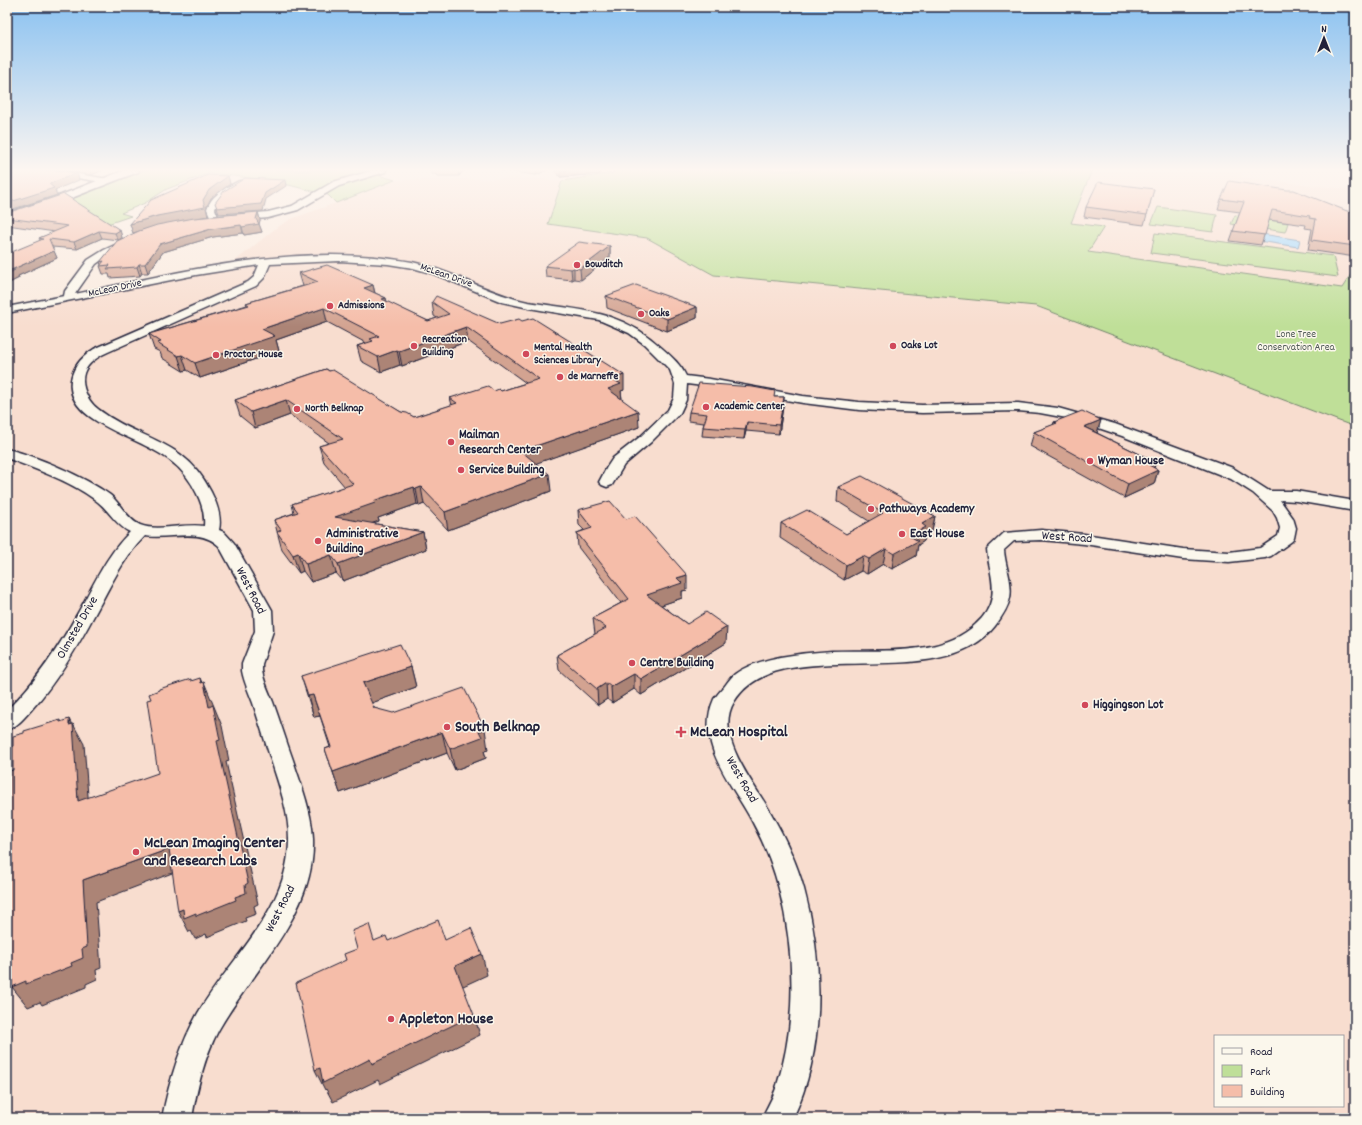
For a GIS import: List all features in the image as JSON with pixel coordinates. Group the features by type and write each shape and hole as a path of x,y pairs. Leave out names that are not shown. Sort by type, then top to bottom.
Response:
{"street":[{"path":"70,298 70,291 90,265 112,249 136,239"},
{"name":"McLean Drive","path":"7,310 207,269 266,261 348,258 407,264 437,272 518,303 598,316 624,325 645,337 675,367 680,380"},
{"path":"7,453 78,482 111,505 129,526 142,530 162,532 211,531 213,522 206,495 192,472 169,451 102,418 88,408 84,403 78,389 78,372 88,358 104,349 252,284 259,278 266,261"},
{"path":"83,275 90,294"},
{"path":"607,482 615,466 626,452 646,439 676,410 679,401 680,380"},
{"name":"West Road","path":"680,380 700,381 816,402 857,406 913,409 1027,407 1049,410 1084,418 1229,472 1248,482 1265,495 1281,511 1288,525 1286,538 1277,548 1268,552 1246,557 1204,557 1077,538 1027,536 1006,538 996,544 995,549 1002,586 999,604 984,627 959,645 936,652 906,656 827,658 784,662 757,670 746,676 730,690 721,709 719,721 721,742 729,763 766,825 783,862 793,895 801,942 804,995 799,1054 794,1079 777,1118"},
{"path":"1265,495 1296,496 1355,506"},
{"name":"Olmsted Drive","path":"7,722 35,692 57,665 78,630 119,554 142,530"},
{"name":"West Road","path":"176,1118 181,1093 189,1068 208,1021 238,976 271,932 290,895 296,877 301,841 295,799 252,671 254,657 264,631 265,624 263,610 226,543 218,534 211,531"}],"shaded area":[{"name":"McLean Hospital","path":"285,222 548,222 548,224 647,238 714,275 1036,306 1355,427 1355,1118 7,1118 7,313 107,294 102,289 234,262 276,228"},
{"path":"1355,222 1355,268 1342,288 1087,252 1104,227 1071,223"}],"green space":[{"path":"58,222 112,222 78,234"},
{"name":"Lone Tree Conservation Area","path":"548,222 1071,222 1104,227 1088,252 1342,288 1355,268 1355,427 1036,306 714,275 647,238 548,224"},
{"path":"1152,222 1215,222 1213,232 1151,224"},
{"path":"1232,222 1288,223 1285,232 1231,224"},
{"path":"1155,233 1333,256 1338,277 1151,253"}],"water":[{"path":"1255,233 1300,240 1298,247 1252,240"}],"building":[{"path":"41,222 108,222 120,230 115,233 99,231 74,242 49,239 54,251 11,270 15,270 7,274 7,254 43,239 39,238 68,226"},
{"path":"170,222 258,222 259,224 242,227 241,225 211,229 160,244 145,264 139,264 137,267 107,269 110,265 100,266 104,261 100,262 117,241 157,225"},
{"path":"1236,222 1268,222 1265,235 1233,231"},
{"path":"1315,222 1355,222 1355,246 1312,240"},
{"path":"579,242 610,246 580,269 545,266"},
{"path":"327,265 373,285 364,288 386,298 382,299 428,321 449,314 432,302 436,296 500,324 519,319 522,321 533,318 624,375 612,379 621,384 608,389 638,411 521,451 549,474 445,512 421,487 416,489 414,487 373,501 375,503 335,517 423,532 338,564 331,555 306,564 298,553 293,555 277,532 281,530 274,520 298,512 292,504 353,484 319,446 343,439 286,400 251,412 235,400 326,369 329,371 333,370 401,412 407,413 414,417 457,403 450,398 488,386 494,391 499,389 501,391 539,379 466,327 378,357 357,346 373,341 370,339 379,336 324,308 262,329 275,336 195,363 182,355 178,356 157,343 161,342 149,334 249,305 246,303 318,282 299,273"},
{"path":"636,285 697,307 667,319 606,296"},
{"path":"699,383 753,387 775,391 774,397 784,397 779,425 747,422 745,430 703,427 707,414 689,412"},
{"path":"1082,411 1101,420 1084,427 1156,462 1149,465 1158,470 1128,484 1034,432"},
{"path":"862,476 935,516 922,524 926,527 910,536 918,541 894,554 886,549 869,559 863,556 846,565 781,523 807,510 846,534 883,513 838,487"},
{"path":"610,501 626,519 635,516 687,575 677,578 682,583 647,595 687,624 706,612 727,627 641,679 634,674 611,687 606,683 597,689 557,655 606,628 593,618 629,599 577,533 592,528 578,510"},
{"path":"400,644 411,667 363,683 374,708 393,713 464,688 485,729 479,731 482,737 450,749 442,732 333,772 325,749 331,747 313,695 308,696 301,676"},
{"name":"McLean Imaging Center and Research Labs","path":"200,678 201,683 204,682 209,707 213,705 220,740 217,741 248,883 245,885 246,893 235,897 236,900 196,916 196,913 184,918 183,909 178,911 169,849 83,880 87,947 82,949 83,958 71,963 72,966 26,984 26,981 12,987 12,976 8,978 9,877 7,878 7,854 9,854 10,771 13,770 13,736 60,720 60,722 69,719 69,725 73,724 78,801 158,773 147,700 151,699 149,694 159,689 191,679 191,681"},
{"name":"Appleton House","path":"438,920 445,940 471,928 482,954 455,966 474,1015 372,1064 370,1059 323,1083 320,1068 315,1070 296,983 346,960 344,954 357,949 352,931 369,924 374,941 386,936 388,941"}],"place":[{"name":"Bowditch","path":"577,265"},
{"name":"Admissions","path":"330,306"},
{"name":"Oaks","path":"641,314"},
{"name":"Recreation Building","path":"414,346"},
{"name":"Oaks Lot","path":"893,346"},
{"name":"Mental Health Sciences Library","path":"526,354"},
{"name":"Proctor House","path":"216,355"},
{"name":"de Marneffe","path":"560,377"},
{"name":"Academic Center","path":"706,407"},
{"name":"North Belknap","path":"297,409"},
{"name":"Mailman Research Center","path":"451,442"},
{"name":"Wyman House","path":"1090,461"},
{"name":"Service Building","path":"461,470"},
{"name":"Pathways Academy","path":"871,509"},
{"name":"East House","path":"902,534"},
{"name":"Administrative Building","path":"318,541"},
{"name":"Centre Building","path":"632,663"},
{"name":"Higgingson Lot","path":"1085,705"},
{"name":"South Belknap","path":"447,727"},
{"name":"McLean Hospital","path":"681,732"},
{"name":"McLean Imaging Center and Research Labs","path":"136,852"},
{"name":"Appleton House","path":"391,1019"}]}
